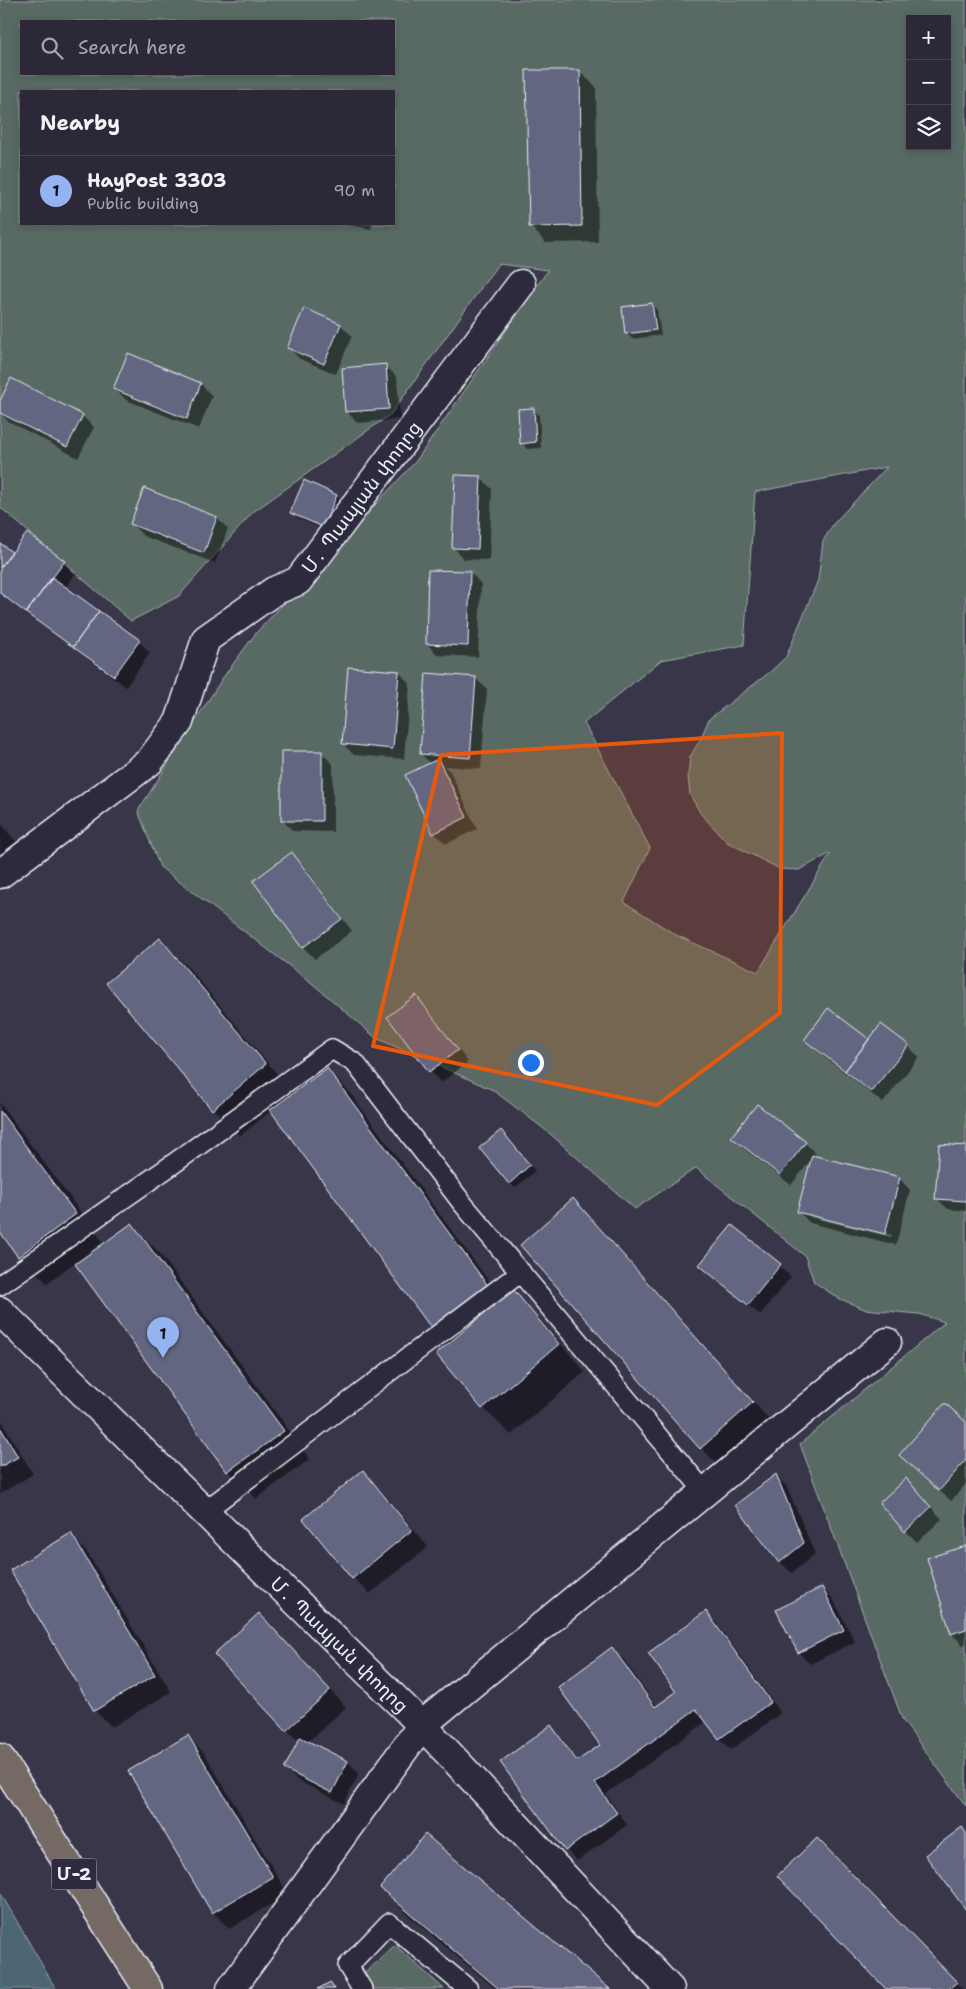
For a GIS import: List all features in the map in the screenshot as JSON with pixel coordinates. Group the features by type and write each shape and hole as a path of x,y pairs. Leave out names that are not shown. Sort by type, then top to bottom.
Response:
{"highway":[{"name":"Մ-2","path":"0,1758 148,1989"}],"street":[{"name":"Մ․ Պապյան փողոց","path":"0,874 149,762 179,722 206,639 274,591 298,581 521,284"},
{"name":"Մ․ Պապյան փողոց","path":"0,1311 422,1725 661,1986"},
{"path":"231,1989 422,1725 887,1342"}],"lane":[{"path":"0,1285 174,1164 332,1049 355,1063 463,1204 705,1492"},
{"path":"205,1511 520,1272"},
{"path":"362,1989 348,1966 389,1923 468,1989"}],"highlighted area":[{"path":"782,733 780,1013 657,1105 373,1046 441,755"}],"green space":[{"path":"0,0 966,0 966,1806 903,1721 800,1444 945,1322 919,1314 864,1309 838,1298 814,1282 805,1256 696,1168 635,1209 548,1132 493,1090 376,1038 313,984 160,867 138,811 222,679 256,633 416,461 548,270 498,264 391,414 253,512 179,596 131,621 0,507","holes":["887,467 834,523 823,541 818,580 786,657 770,672 709,719 690,757 688,776 690,795 701,814 727,842 780,869 799,870 831,853 758,972 676,935 624,902 650,848 584,723 661,660 744,645 755,492"]},
{"path":"395,1945 444,1989 373,1989 364,1974"}],"water":[{"path":"0,1892 56,1989 0,1989"}],"building":[{"path":"526,70 580,70 582,226 529,227"},
{"path":"652,303 656,330 625,334 622,307"},
{"path":"304,308 341,324 324,364 287,348"},
{"path":"128,353 201,383 187,419 113,389"},
{"path":"386,364 389,409 345,412 342,368"},
{"path":"11,378 83,415 67,447 0,413 0,401"},
{"path":"534,408 536,442 520,444 518,409"},
{"path":"455,475 481,476 478,549 452,548"},
{"path":"304,480 337,495 323,527 290,513"},
{"path":"144,488 217,517 204,553 130,524"},
{"path":"27,533 65,561 26,613 0,593 0,568"},
{"path":"0,543 12,552 0,568"},
{"path":"428,570 470,571 468,646 426,644"},
{"path":"52,577 99,611 73,647 26,613"},
{"path":"99,611 140,640 114,676 73,647"},
{"path":"348,667 399,671 393,749 342,744"},
{"path":"426,673 476,677 470,758 420,754"},
{"path":"281,751 322,751 322,821 281,821"},
{"path":"438,759 467,817 433,834 405,775"},
{"path":"292,852 342,919 302,948 253,881"},
{"path":"160,938 266,1064 212,1110 106,983"},
{"path":"416,995 458,1050 429,1072 387,1017"},
{"path":"828,1008 869,1039 845,1071 804,1040"},
{"path":"881,1024 909,1045 871,1092 845,1071"},
{"path":"327,1068 489,1287 432,1329 270,1110"},
{"path":"757,1104 806,1142 780,1175 731,1137"},
{"path":"0,1111 76,1214 18,1257 0,1232"},
{"path":"501,1130 530,1165 509,1184 479,1148"},
{"path":"939,1144 966,1146 966,1201 935,1199"},
{"path":"812,1155 900,1177 885,1234 797,1212"},
{"path":"573,1198 753,1402 700,1449 520,1245"},
{"path":"132,1223 284,1431 227,1472 75,1264"},
{"path":"732,1225 781,1264 748,1305 699,1265"},
{"path":"513,1289 559,1344 482,1409 436,1354"},
{"path":"945,1403 966,1422 966,1460 939,1491 899,1455"},
{"path":"0,1427 18,1457 0,1467"},
{"path":"363,1470 412,1530 352,1579 303,1519"},
{"path":"776,1474 804,1543 779,1563 735,1505"},
{"path":"906,1478 931,1507 905,1532 879,1503"},
{"path":"71,1533 155,1675 94,1711 10,1570"},
{"path":"966,1546 966,1629 951,1634 927,1558"},
{"path":"822,1587 844,1630 798,1653 776,1610"},
{"path":"706,1611 771,1702 719,1739 696,1709 595,1783 617,1813 565,1851 500,1762 551,1725 577,1761 600,1745 558,1687 612,1647 655,1707 676,1692 648,1653"},
{"path":"259,1613 330,1690 286,1731 214,1654"},
{"path":"188,1735 273,1877 212,1913 128,1771"},
{"path":"300,1737 348,1761 332,1793 284,1769"},
{"path":"962,1827 966,1833 966,1910 925,1855"},
{"path":"425,1834 610,1989 499,1989 380,1888"},
{"path":"817,1838 957,1982 949,1989 886,1989 777,1876"},
{"path":"330,1982 334,1989 318,1989"}],"place":[{"name":"HayPost 3303","path":"163,1358"}]}
